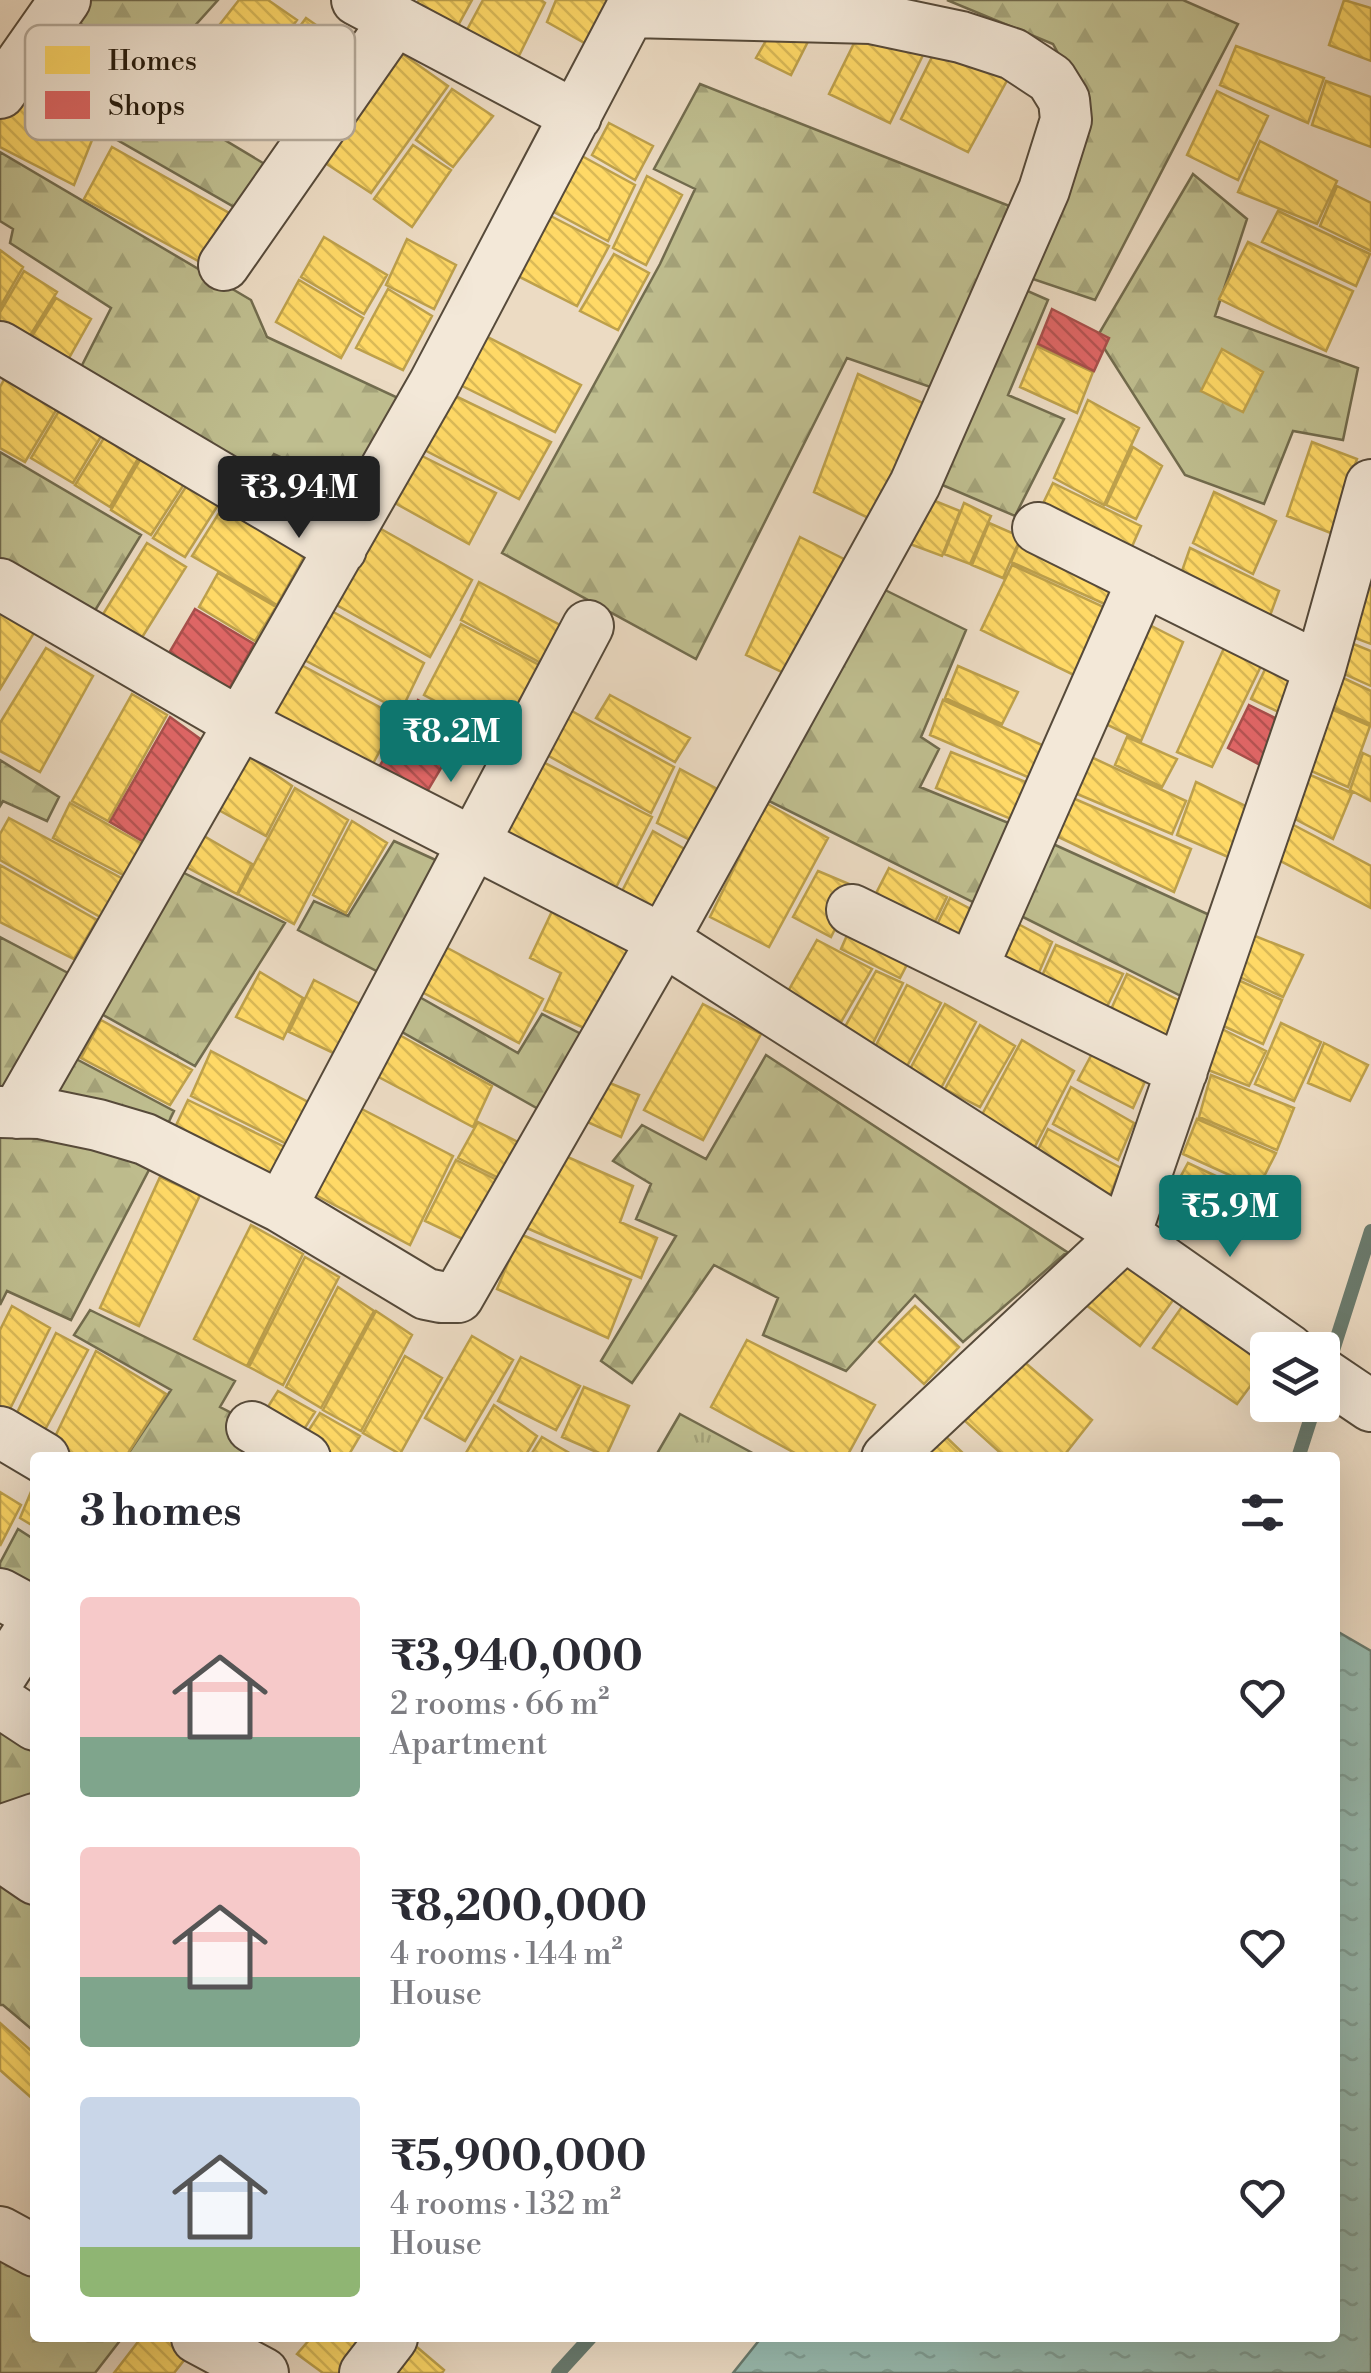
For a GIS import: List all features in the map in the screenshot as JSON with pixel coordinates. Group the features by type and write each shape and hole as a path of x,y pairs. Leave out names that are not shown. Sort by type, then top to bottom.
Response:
{"street":[{"path":"48,25 66,0"},
{"path":"633,6 871,18 961,37 1013,54 1050,78 1064,100 1066,120 1044,190 915,484 664,940 458,1297 441,1298 426,1294 281,1208 145,1138 40,1113 8,1112 241,724 434,384 633,6"},
{"path":"355,45 376,10 576,116"},
{"path":"0,93 25,58"},
{"path":"224,265 299,140"},
{"path":"0,347 340,549"},
{"path":"893,1452 1126,1235 1320,668 1371,485"},
{"path":"1038,528 1320,668"},
{"path":"972,968 1143,580"},
{"path":"0,584 241,724 664,940 1126,1235 1263,1332"},
{"path":"281,1208 588,626"},
{"path":"852,910 1182,1070"},
{"path":"1340,1386 1371,1406"},
{"path":"252,1426 295,1452"},
{"path":"0,1432 34,1452"},
{"path":"0,1594 30,1610"},
{"path":"0,1677 30,1632"},
{"path":"0,1702 30,1721"},
{"path":"0,1831 30,1821"},
{"path":"0,1855 30,1876"},
{"path":"0,2232 30,2247"},
{"path":"205,2342 263,2373"},
{"path":"365,2373 389,2342"}],"green space":[{"path":"81,0 218,0 196,25 83,25 70,17"},
{"path":"947,0 1183,0 1238,24 1095,300 1024,276 1086,105 1053,44"},
{"path":"700,84 1017,209 936,389 847,358 696,659 502,553 660,264 695,189 654,169"},
{"path":"117,140 225,140 268,166 236,208"},
{"path":"0,152 251,300 267,337 411,404 351,490 274,454 254,484 75,379 111,308 10,243 13,229 0,221"},
{"path":"1193,174 1247,219 1215,316 1358,368 1343,440 1293,431 1264,504 1185,475 1097,337"},
{"path":"1014,285 1048,300 1008,395 1064,419 1015,516 926,478"},
{"path":"0,452 141,535 91,617 0,572"},
{"path":"875,585 966,630 921,737 939,749 920,787 1021,828 987,909 759,796"},
{"path":"0,760 59,797 47,821 3,801 0,806"},
{"path":"1042,839 1225,922 1197,1004 1009,910"},
{"path":"394,841 440,862 390,978 298,930 314,901 348,916"},
{"path":"172,867 285,923 195,1066 87,1006"},
{"path":"0,937 68,973 12,1094 0,1092"},
{"path":"416,995 518,1053 542,1014 589,1038 549,1115 395,1028"},
{"path":"63,1052 174,1111 161,1138 52,1104"},
{"path":"766,1055 1067,1252 963,1342 915,1295 846,1371 763,1335 778,1298 714,1265 632,1383 601,1361 676,1236 636,1219 651,1184 613,1161 642,1125 706,1159"},
{"path":"38,1134 151,1166 71,1320 7,1291 0,1305 0,1136"},
{"path":"90,1310 235,1381 220,1407 247,1421 262,1452 129,1452 171,1390 74,1335"},
{"path":"680,1414 751,1452 658,1452"},
{"path":"18,1529 30,1537 30,1596 0,1581 0,1563"},
{"path":"0,1728 30,1747 30,1810 0,1820"},
{"path":"0,1877 30,1898 30,2028 0,2005"},
{"path":"0,2254 30,2269 30,2342 119,2342 95,2373 0,2373"}],"water":[{"path":"1340,1633 1371,1651 1371,2373 733,2373 758,2342 1340,2342"}],"building: Homes":[{"path":"239,0 268,0 297,20 293,25 219,25"},
{"path":"419,0 472,0 449,42 408,18"},
{"path":"483,0 545,3 511,72 461,41"},
{"path":"556,0 609,0 588,45 547,22"},
{"path":"789,0 829,0 791,75 756,58"},
{"path":"1344,0 1371,8 1371,61 1329,45"},
{"path":"863,25 925,51 890,123 829,94"},
{"path":"941,39 1010,75 968,152 901,119"},
{"path":"1236,46 1324,78 1308,123 1220,85"},
{"path":"394,48 448,86 371,193 313,155 324,140 355,140 355,100"},
{"path":"25,66 25,100 9,91"},
{"path":"1326,81 1371,97 1371,147 1312,125"},
{"path":"452,89 493,116 453,167 416,140"},
{"path":"1217,91 1268,116 1238,180 1187,155"},
{"path":"6,93 25,103 25,140 92,140 74,185 0,147 0,105"},
{"path":"609,123 653,146 635,180 592,155"},
{"path":"1260,141 1337,181 1317,224 1238,192"},
{"path":"413,145 451,170 412,227 374,199"},
{"path":"112,147 231,214 202,263 84,199"},
{"path":"569,149 635,185 608,241 539,204"},
{"path":"647,176 682,195 646,265 613,248"},
{"path":"1337,186 1371,203 1371,251 1320,226"},
{"path":"537,209 609,246 577,306 506,270"},
{"path":"1278,211 1370,254 1356,286 1262,242"},
{"path":"324,237 387,275 364,314 301,277"},
{"path":"407,239 456,265 434,309 386,285"},
{"path":"1248,242 1353,291 1326,351 1219,299"},
{"path":"0,250 23,267 0,307"},
{"path":"614,254 649,273 618,330 580,311"},
{"path":"24,271 57,292 23,347 0,333 0,312"},
{"path":"299,280 363,318 341,358 276,322"},
{"path":"388,289 432,316 403,370 356,348"},
{"path":"56,298 91,319 60,374 22,352"},
{"path":"474,330 581,385 555,432 448,379"},
{"path":"1037,346 1093,372 1077,413 1020,387"},
{"path":"1222,349 1263,372 1243,412 1201,391"},
{"path":"11,367 61,402 25,462 0,448 0,387"},
{"path":"858,374 925,404 877,522 814,492"},
{"path":"445,391 551,442 519,499 413,444"},
{"path":"66,399 106,428 73,483 31,458"},
{"path":"1088,400 1139,428 1104,505 1054,478"},
{"path":"110,428 143,450 110,507 75,485"},
{"path":"1312,442 1357,459 1331,533 1287,516"},
{"path":"148,446 192,472 151,535 111,510"},
{"path":"1133,447 1162,466 1136,519 1106,505"},
{"path":"410,450 496,493 469,544 384,497"},
{"path":"189,482 220,502 185,557 153,538"},
{"path":"1053,483 1141,526 1123,567 1034,522"},
{"path":"1214,492 1276,521 1253,574 1193,543"},
{"path":"930,499 960,511 942,556 910,544"},
{"path":"964,503 991,516 970,564 944,554"},
{"path":"224,505 305,555 277,605 192,556"},
{"path":"365,520 472,580 430,657 324,598"},
{"path":"989,523 1021,537 1003,578 972,565"},
{"path":"1027,526 1121,573 1107,605 1011,562"},
{"path":"800,537 862,568 803,682 746,655"},
{"path":"147,543 186,567 131,655 92,632"},
{"path":"1190,548 1279,591 1264,632 1176,588"},
{"path":"1012,565 1106,608 1076,676 981,630"},
{"path":"218,573 276,607 255,641 199,607"},
{"path":"1360,576 1371,581 1371,644 1342,633"},
{"path":"479,582 562,626 541,663 461,620"},
{"path":"321,605 424,663 401,711 295,655"},
{"path":"0,611 34,633 0,689"},
{"path":"1134,617 1183,642 1141,741 1091,717"},
{"path":"461,624 539,665 502,737 424,695"},
{"path":"1351,643 1371,651 1371,686 1342,673"},
{"path":"46,648 93,676 40,772 0,751 0,723"},
{"path":"1224,648 1262,664 1212,767 1177,752"},
{"path":"1270,659 1306,675 1287,716 1251,699"},
{"path":"292,660 398,717 369,771 259,719"},
{"path":"958,666 1018,692 1002,724 945,698"},
{"path":"1339,676 1371,691 1371,724 1330,706"},
{"path":"132,694 167,715 108,821 72,801"},
{"path":"610,695 690,738 675,762 596,718"},
{"path":"943,700 1044,746 1030,778 930,735"},
{"path":"1329,708 1370,726 1348,787 1309,770"},
{"path":"570,710 674,767 651,813 547,755"},
{"path":"1127,737 1177,759 1162,787 1115,765"},
{"path":"237,748 292,786 266,836 206,803"},
{"path":"1078,751 1186,801 1172,834 1063,788"},
{"path":"951,752 1028,783 1011,819 936,788"},
{"path":"1363,753 1371,757 1371,801 1350,790"},
{"path":"531,756 652,817 610,899 489,836"},
{"path":"680,769 734,798 704,847 657,823"},
{"path":"1308,774 1352,793 1333,839 1293,818"},
{"path":"1196,782 1254,810 1233,859 1177,835"},
{"path":"295,788 348,820 294,924 238,894"},
{"path":"1061,793 1191,849 1174,892 1046,831"},
{"path":"70,803 146,846 129,878 53,838"},
{"path":"766,803 828,838 769,947 710,917"},
{"path":"9,818 125,880 102,918 0,860 0,834"},
{"path":"352,821 387,843 346,913 313,895"},
{"path":"1288,822 1371,866 1371,908 1271,856"},
{"path":"192,829 252,864 237,894 175,861"},
{"path":"653,831 697,856 662,925 616,903"},
{"path":"0,865 97,920 74,959 0,922"},
{"path":"889,868 947,897 928,936 868,909"},
{"path":"818,871 856,887 831,937 793,917"},
{"path":"950,898 982,915 964,955 930,939"},
{"path":"555,905 633,940 591,1031 544,1010 561,973 530,958"},
{"path":"856,915 917,945 900,978 841,949"},
{"path":"1003,916 1052,942 1034,984 983,959"},
{"path":"1255,936 1303,955 1283,997 1237,976"},
{"path":"817,940 872,969 841,1022 787,993"},
{"path":"440,944 543,999 519,1043 418,990"},
{"path":"1056,945 1123,974 1101,1019 1037,987"},
{"path":"876,971 903,983 870,1049 841,1034"},
{"path":"260,972 303,998 283,1039 236,1017"},
{"path":"1127,974 1190,1006 1166,1054 1104,1025"},
{"path":"1236,979 1282,1000 1263,1044 1219,1024"},
{"path":"314,980 368,1008 344,1058 289,1032"},
{"path":"907,985 941,1003 906,1068 873,1051"},
{"path":"703,1004 761,1034 703,1140 644,1110"},
{"path":"945,1004 976,1022 941,1088 909,1071"},
{"path":"101,1020 192,1070 170,1105 81,1058"},
{"path":"1281,1023 1321,1042 1294,1101 1255,1084"},
{"path":"980,1025 1015,1046 980,1107 945,1089"},
{"path":"1220,1028 1266,1051 1249,1086 1203,1068"},
{"path":"394,1032 492,1086 473,1127 373,1074"},
{"path":"1100,1039 1152,1066 1133,1108 1078,1080"},
{"path":"1022,1040 1074,1071 1030,1156 977,1124"},
{"path":"1324,1043 1368,1065 1350,1101 1308,1083"},
{"path":"211,1051 314,1105 289,1145 191,1096"},
{"path":"1211,1075 1294,1108 1277,1150 1199,1117"},
{"path":"595,1077 639,1095 621,1137 576,1117"},
{"path":"1071,1087 1134,1123 1118,1160 1053,1124"},
{"path":"188,1100 289,1149 270,1188 170,1138"},
{"path":"354,1105 453,1156 410,1245 310,1192"},
{"path":"1197,1119 1276,1153 1258,1188 1183,1154"},
{"path":"478,1122 520,1143 501,1179 458,1158"},
{"path":"1048,1129 1121,1168 1108,1200 1033,1160"},
{"path":"554,1151 633,1186 620,1222 657,1238 641,1278 520,1225"},
{"path":"456,1160 501,1182 469,1242 425,1221"},
{"path":"1188,1163 1255,1194 1240,1229 1169,1198"},
{"path":"160,1177 200,1195 139,1326 100,1308"},
{"path":"251,1225 303,1254 247,1366 194,1339"},
{"path":"520,1234 631,1280 608,1338 497,1289"},
{"path":"1121,1251 1176,1296 1140,1346 1077,1298"},
{"path":"305,1257 339,1277 283,1385 249,1367"},
{"path":"338,1287 374,1311 321,1408 286,1387"},
{"path":"1186,1301 1250,1349 1250,1386 1237,1404 1153,1348"},
{"path":"12,1306 50,1328 5,1419 0,1416 0,1330"},
{"path":"915,1306 959,1347 924,1384 879,1342"},
{"path":"376,1311 412,1335 361,1431 323,1410"},
{"path":"56,1333 88,1350 40,1439 12,1423"},
{"path":"472,1336 513,1360 465,1441 425,1418"},
{"path":"747,1340 875,1405 849,1452 793,1452 711,1407"},
{"path":"96,1351 166,1394 129,1452 65,1452 52,1443"},
{"path":"405,1356 442,1378 401,1452 363,1433"},
{"path":"521,1357 580,1386 556,1430 498,1401"},
{"path":"1022,1360 1092,1420 1067,1452 999,1452 965,1421"},
{"path":"584,1387 629,1406 608,1452 597,1452 562,1437"},
{"path":"278,1391 315,1412 294,1445 257,1424"},
{"path":"494,1405 537,1436 528,1452 467,1452"},
{"path":"320,1413 360,1436 351,1452 303,1452 297,1448"},
{"path":"943,1434 962,1452 926,1452"},
{"path":"542,1437 568,1452 533,1452"},
{"path":"0,1492 21,1505 0,1546"},
{"path":"30,1494 30,1524 20,1518"},
{"path":"0,2023 30,2050 30,2097 0,2070"},
{"path":"138,2342 180,2342 192,2350 174,2373 114,2373"},
{"path":"308,2342 376,2342 349,2373 323,2373 297,2354"},
{"path":"411,2342 444,2370 442,2373 389,2373"}],"building: Shops":[{"path":"1052,309 1109,338 1094,371 1038,344"},
{"path":"195,609 254,644 220,705 159,670"},
{"path":"418,700 466,726 422,800 375,774"},
{"path":"1249,705 1287,724 1264,767 1228,748"},
{"path":"170,717 206,743 144,842 110,822"}],"waterway":[{"path":"1339,1332 1371,1231"},
{"path":"1300,1452 1310,1422"},
{"path":"558,2373 586,2342"}]}
